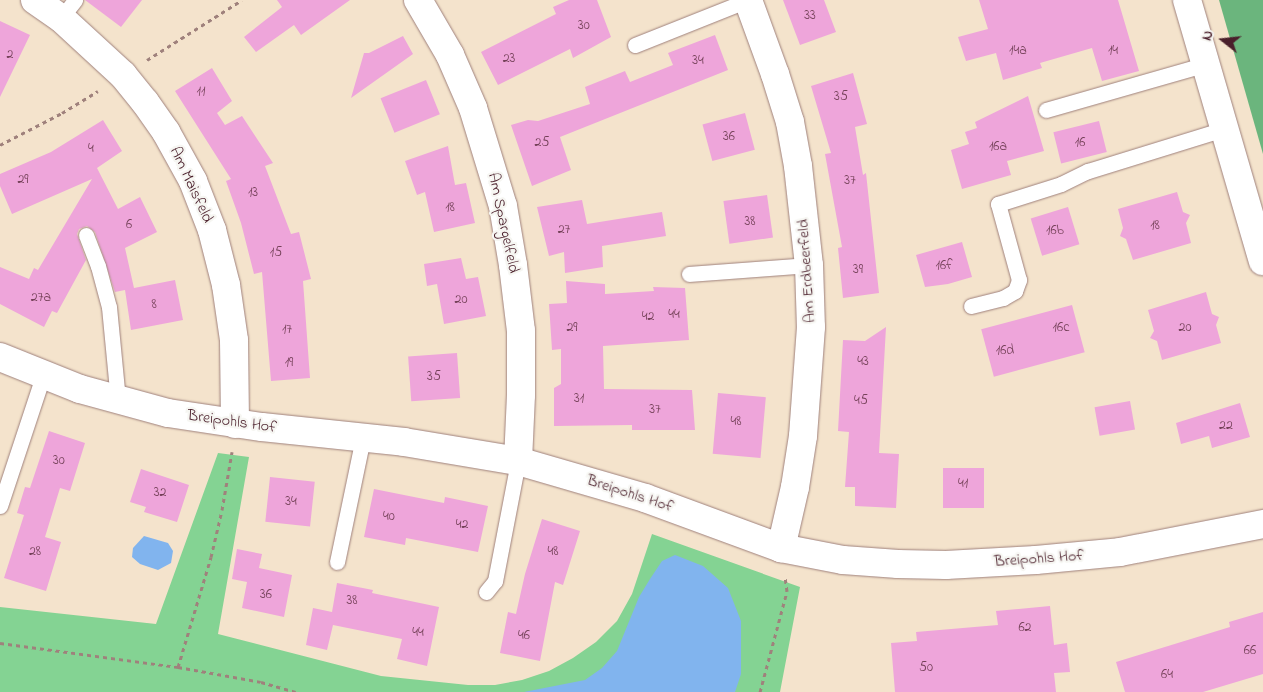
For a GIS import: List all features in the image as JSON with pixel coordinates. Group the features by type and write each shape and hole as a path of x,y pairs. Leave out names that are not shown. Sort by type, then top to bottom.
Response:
{"street":[{"name":"Am Maisfeld","path":"34,0 68,9 106,58 145,102 166,132 193,181 212,230 226,285 234,340 235,424"},
{"name":"Am Spargelfeld","path":"418,0 450,55 473,108 502,206 513,266 521,331 518,461"},
{"name":"Am Erdbeerfeld","path":"748,0 790,122 809,265 811,327 804,428 795,487 781,548"},
{"path":"1187,0 1263,261"},
{"name":"Breipohls Hof","path":"0,357 42,376 118,400 168,413 235,424 470,451 518,461 645,498 781,548 843,560 891,564 991,562 1120,552 1263,524"}],"lane":[{"path":"635,45 748,0"},
{"path":"1046,110 1206,64"},
{"path":"970,306 1003,298 1016,291 1019,280 998,204 1061,184 1088,171 1224,129"},
{"path":"86,235 98,266 109,306 118,400"},
{"path":"688,274 809,265"},
{"path":"0,506 42,376"},
{"path":"337,562 363,438"},
{"path":"486,592 495,581 518,461"}],"path":[{"path":"178,667 222,510 235,424"},
{"path":"760,692 787,591 781,548"},
{"path":"0,643 178,667 261,682 296,692"}],"green space":[{"path":"1219,0 1263,0 1263,154"},
{"path":"218,453 249,457 218,634 381,676 468,685 495,685 522,680 549,671 573,658 596,642 617,621 632,594 652,534 800,587 780,692 0,692 0,607 156,624"}],"water":[{"path":"144,536 168,543 173,551 171,563 158,570 140,564 132,557 133,548"},
{"path":"675,555 703,566 728,588 741,621 741,674 735,692 524,692 585,680 602,668 617,651 639,597 650,579 662,561"}],"building":[{"path":"85,0 142,0 121,27"},
{"path":"277,0 350,0 301,35 294,25 256,52 244,37 282,7"},
{"path":"569,0 597,0 611,37 573,58 570,49 498,85 481,52 556,14 553,7"},
{"path":"783,0 824,0 836,32 800,45"},
{"path":"979,0 1118,0 1139,71 1102,81 1092,48 1040,63 1042,68 1003,80 996,53 966,61 958,37 988,29"},
{"path":"0,21 30,35 0,97"},
{"path":"715,35 728,70 560,137 571,170 532,186 511,125 528,120 538,121 590,104 585,87 625,71 630,82 673,65 668,53"},
{"path":"403,36 413,54 351,98 364,53 369,53"},
{"path":"212,68 232,101 217,113 225,125 242,116 273,163 265,166 291,234 299,232 311,279 303,281 310,378 271,381 262,272 254,274 241,223 226,181 231,179 175,91"},
{"path":"853,73 867,124 855,127 863,175 866,173 879,293 843,298 838,248 842,247 825,154 831,153 811,86"},
{"path":"426,80 440,114 394,133 381,98"},
{"path":"1028,96 1044,151 1007,161 1011,175 962,189 951,150 969,144 965,132 977,128 975,122"},
{"path":"745,113 755,150 712,161 702,124"},
{"path":"103,120 122,151 97,168 118,209 140,197 157,232 125,248 134,288 175,280 183,320 131,330 125,290 115,292 95,232 87,226 79,229 77,234 86,260 57,313 52,311 44,327 0,304 0,267 29,279 34,268 38,270 92,179 12,214 0,186 0,174 51,152"},
{"path":"1099,121 1107,152 1061,163 1053,132"},
{"path":"448,146 455,185 466,183 475,223 434,232 425,192 417,195 405,161"},
{"path":"1177,192 1183,212 1190,215 1186,223 1191,243 1133,260 1126,239 1120,236 1123,228 1118,209"},
{"path":"767,195 773,238 729,244 723,201"},
{"path":"582,200 587,224 662,212 666,236 602,246 603,267 565,273 564,252 549,256 537,207"},
{"path":"1068,207 1079,244 1042,256 1031,218"},
{"path":"962,242 972,277 948,284 925,287 916,255"},
{"path":"461,258 466,279 478,277 486,316 444,324 437,284 427,286 424,264"},
{"path":"566,281 605,284 605,294 654,291 653,287 685,288 689,340 603,346 604,389 692,390 695,430 632,430 632,425 554,426 554,388 561,384 561,349 552,350 549,304 567,303"},
{"path":"1206,292 1212,314 1219,317 1216,325 1221,343 1162,360 1157,341 1150,338 1154,331 1148,310"},
{"path":"1072,305 1085,352 994,377 981,329"},
{"path":"886,327 879,453 899,454 896,508 855,506 855,487 845,487 849,432 838,431 843,340 865,341"},
{"path":"457,353 460,398 411,401 408,356"},
{"path":"718,393 766,397 761,458 713,454"},
{"path":"1130,401 1135,430 1100,436 1095,407"},
{"path":"1240,403 1250,437 1212,448 1209,436 1181,444 1176,423"},
{"path":"49,431 85,443 70,491 60,488 45,537 61,542 46,591 4,578 24,515 17,513 25,487 30,488"},
{"path":"943,468 984,468 984,508 943,508"},
{"path":"141,469 189,485 177,522 144,512 146,507 130,502"},
{"path":"270,477 315,482 310,526 265,522"},
{"path":"374,489 444,503 445,497 488,506 478,552 406,538 405,545 364,537"},
{"path":"542,519 580,531 563,585 555,582 540,661 500,653 508,612 516,614 525,574"},
{"path":"237,549 262,554 259,568 292,575 284,617 242,608 247,582 232,579"},
{"path":"337,583 373,590 372,593 439,607 427,666 397,659 402,639 333,625 327,650 306,645 313,608 332,612"},
{"path":"1050,606 1054,645 1067,643 1070,672 1054,673 1056,692 895,692 891,643 917,641 916,632 998,625 996,611"},
{"path":"1263,612 1263,674 1203,692 1125,692 1116,662 1230,627 1229,622"}]}
